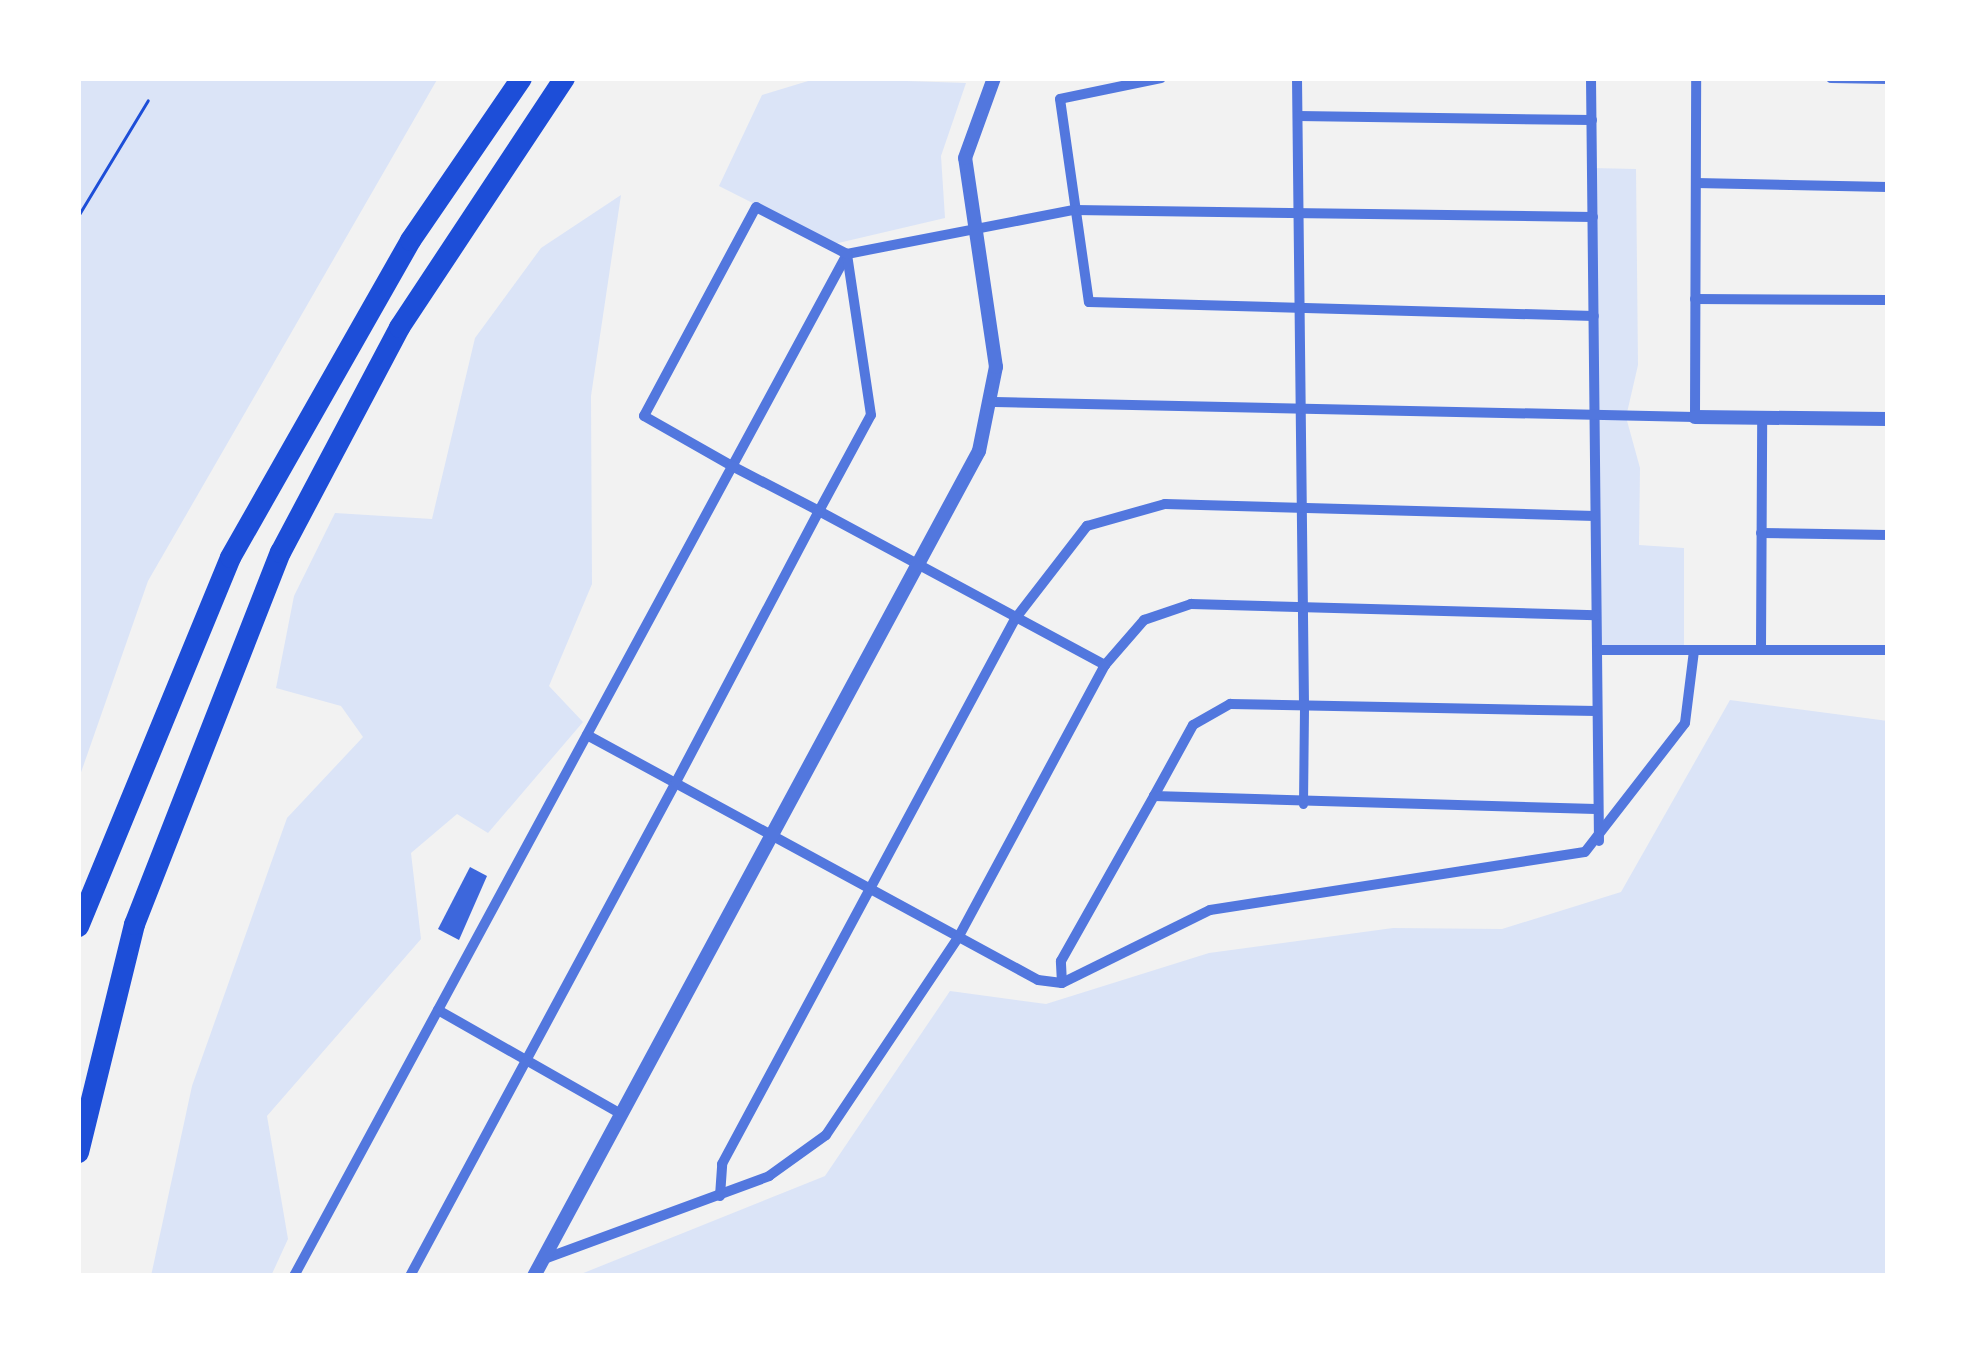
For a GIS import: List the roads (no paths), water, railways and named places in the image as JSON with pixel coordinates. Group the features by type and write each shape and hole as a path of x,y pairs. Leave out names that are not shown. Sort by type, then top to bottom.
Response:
{"highway":[{"path":"78,926 230,557 398,259 521,78"},
{"path":"78,1152 134,924 280,552 399,327 564,78"}],"street":[{"path":"534,1276 921,567 995,402 965,158 994,78"},
{"path":"1161,78 1060,100 1089,302 1594,316"},
{"path":"1297,78 1303,804"},
{"path":"1591,78 1599,842"},
{"path":"1695,417 1696,78"},
{"path":"1832,78 1888,80"},
{"path":"1298,116 1592,120"},
{"path":"1696,183 1888,187"},
{"path":"1105,665 644,416 756,207 847,254 1074,210 1593,217"},
{"path":"311,1276 296,1272 847,254"},
{"path":"410,1276 871,415 847,254"},
{"path":"1695,298 1888,300"},
{"path":"995,402 1888,419"},
{"path":"1761,648 1762,418"},
{"path":"720,1196 722,1164 1015,619 1048,563 1106,516 1165,504 1595,516"},
{"path":"1761,533 1888,535"},
{"path":"544,1258 720,1196 826,1135 959,936 1105,665 1163,610 1304,607 1596,615"},
{"path":"1597,650 1888,650"},
{"path":"1062,983 1210,910 1566,861 1599,842 1685,724 1694,651"},
{"path":"1062,983 1061,961 1206,714 1304,702 1597,710"},
{"path":"587,735 959,936 1062,983"},
{"path":"1154,796 1303,804 1596,809"},
{"path":"438,1010 621,1114"}]}
